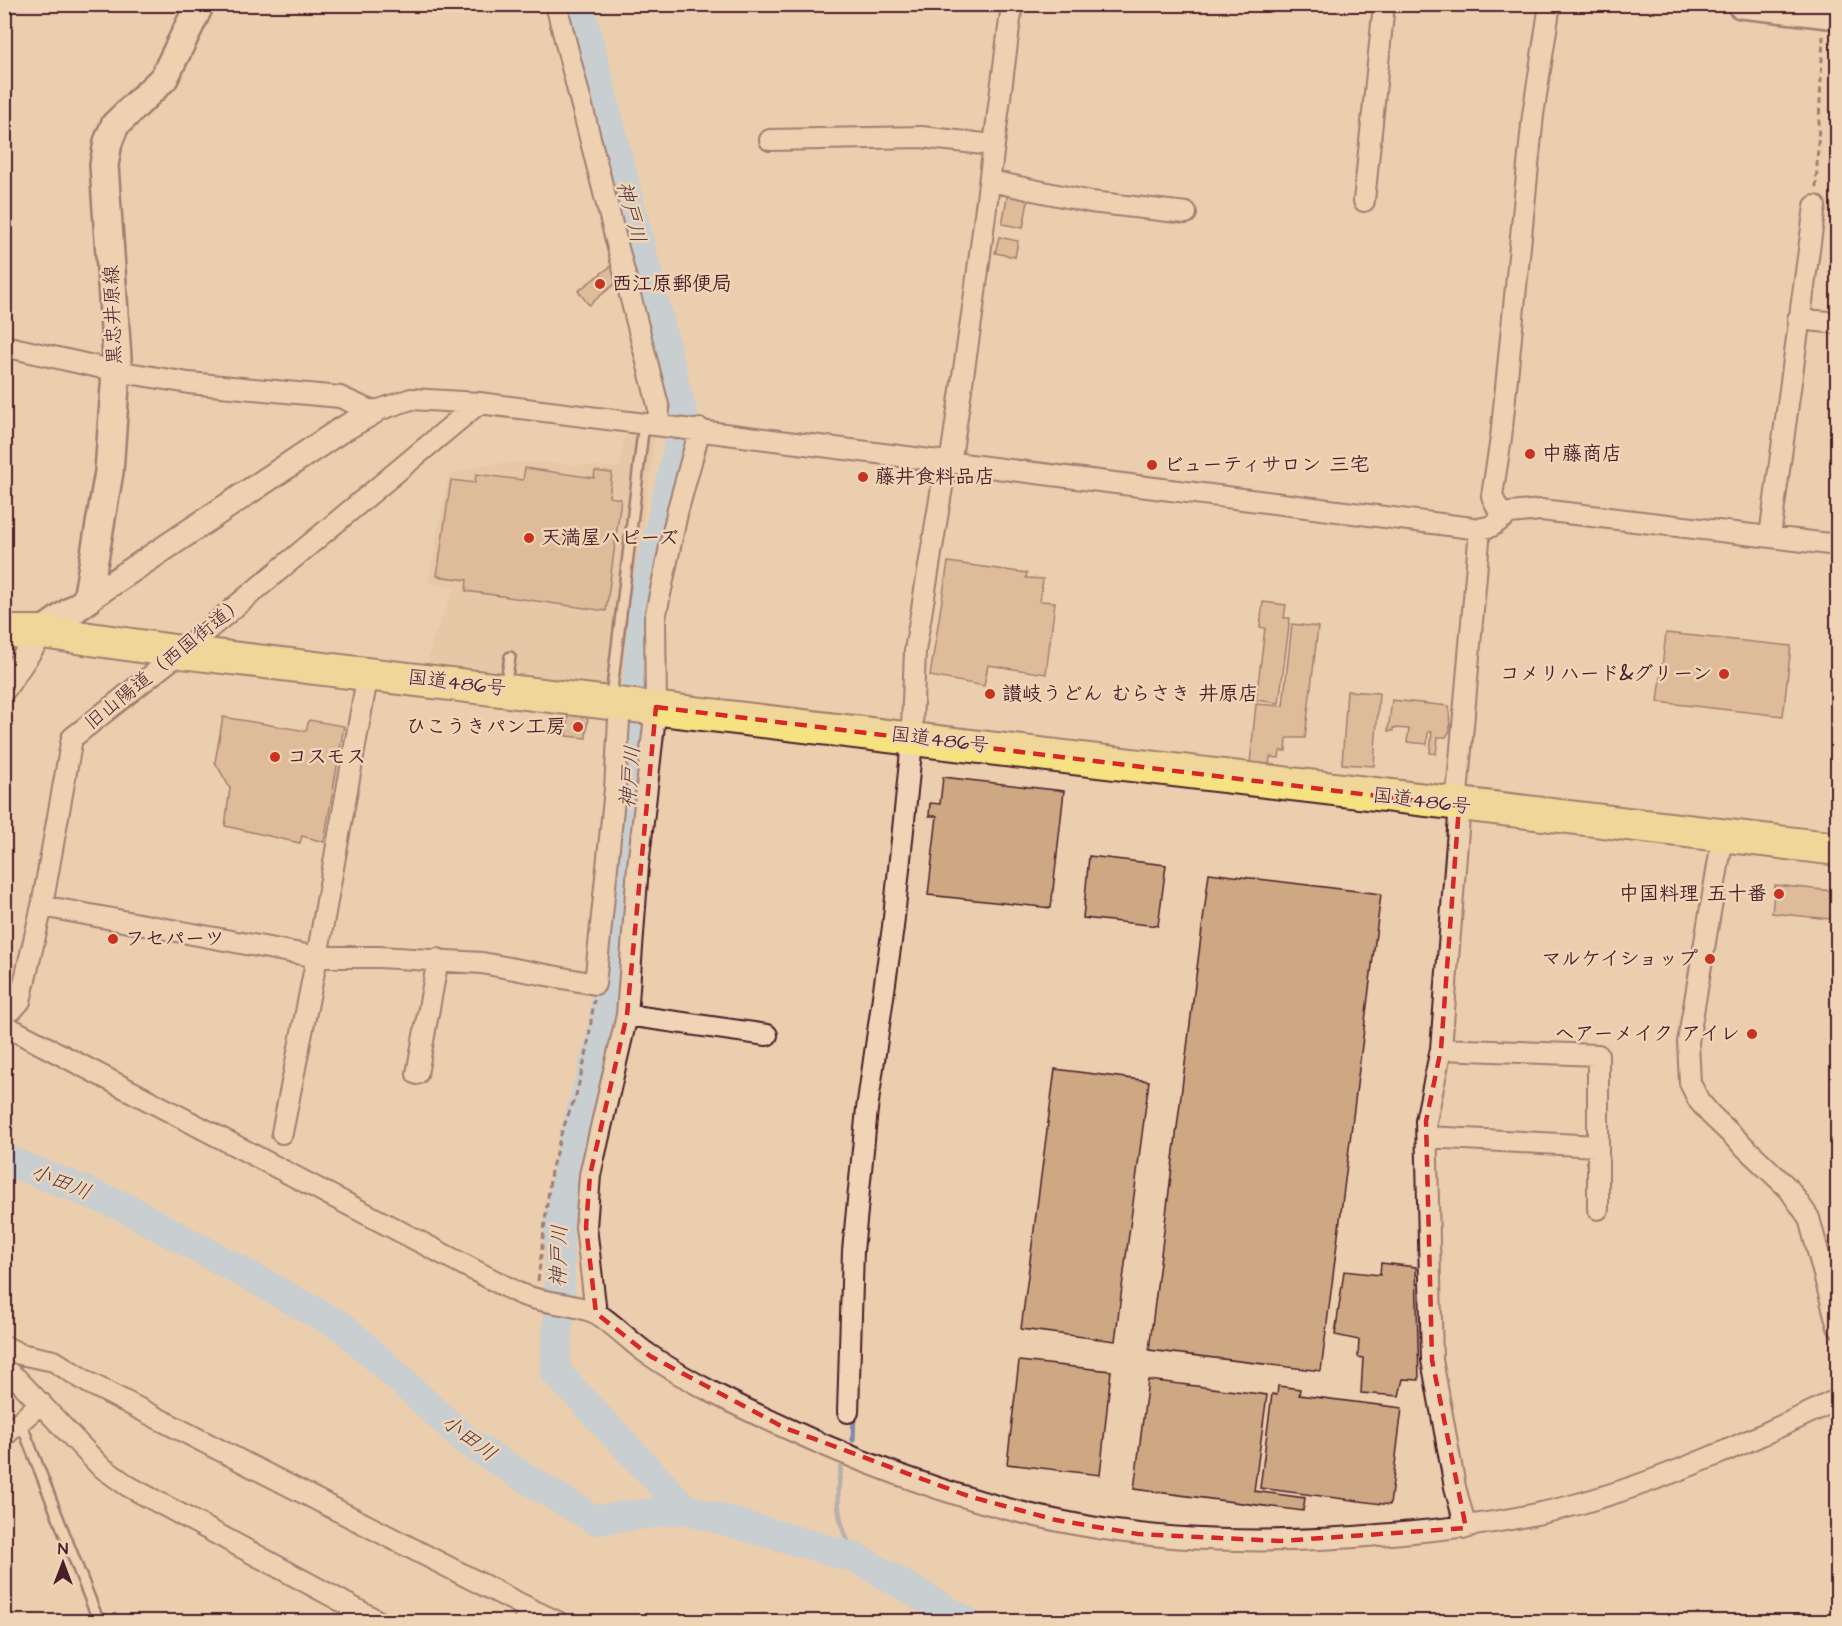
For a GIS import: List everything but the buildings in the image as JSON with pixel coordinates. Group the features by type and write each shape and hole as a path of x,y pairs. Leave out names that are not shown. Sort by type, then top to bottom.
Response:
{"highway":[{"name":"国道486号","path":"4,619 42,632"},
{"name":"国道486号","path":"4,632 42,632 181,652 910,736 1459,806 1838,849"}],"main road":[{"name":"黒忠井原線","path":"87,600 109,472 116,371 116,322 104,165 108,142 115,125 128,110 164,78 200,4"},
{"path":"1741,4 1829,11"},
{"path":"42,632 87,600"}],"street":[{"path":"556,4 659,409 657,424"},
{"path":"848,1412 853,1251 867,1109 893,927 911,752 915,651 945,469 949,461 990,181 1012,4"},
{"path":"1364,201 1384,4"},
{"path":"1502,518 1492,496 1501,438 1533,115 1550,4"},
{"path":"770,140 921,137 993,146"},
{"path":"990,181 1091,202 1186,213"},
{"path":"1770,536 1815,206"},
{"path":"1798,319 1838,323"},
{"path":"4,346 116,371 189,383 340,397 373,412"},
{"path":"87,600 338,432 373,412 411,399 479,403 697,428 1480,529 1492,526 1502,518 1518,511 1541,510 1838,545"},
{"name":"旧山陽道（西国街道）","path":"4,1011 14,1009 20,1001 42,906 72,738 181,652 479,403"},
{"path":"42,906 317,957 438,959 482,963 594,984 615,789 632,704 655,618 697,428"},
{"path":"1466,1528 1455,1487 1432,1360 1426,1121 1441,1048 1458,795 1480,529"},
{"path":"4,688 42,632"},
{"path":"282,1133 317,957 368,673"},
{"path":"590,1311 586,1227 590,1175 627,1015 638,866 632,704"},
{"path":"1723,836 1688,1042 1690,1083 1699,1101 1711,1115 1790,1189 1800,1203 1809,1218 1838,1327"},
{"path":"417,1074 438,959"},
{"path":"627,1015 767,1035"},
{"path":"4,1026 537,1301 590,1311 650,1356 785,1428 916,1479 1056,1520 1138,1534 1280,1541 1466,1528 1577,1504 1648,1482 1744,1444 1838,1399"},
{"path":"1441,1048 1598,1055 1598,1209"},
{"path":"1427,1137 1597,1146"},
{"path":"4,1346 20,1354 54,1361 89,1383 526,1615 558,1622"},
{"path":"4,1369 41,1403 100,1466 128,1486 380,1622"},
{"path":"4,1436 21,1424 41,1403"}],"lane":[{"path":"632,704 657,424"},
{"path":"504,689 510,657"},
{"path":"21,1424 99,1622"}],"path":[{"path":"1815,206 1829,11"},
{"path":"537,1301 550,1171 576,1095 587,1051 594,1010 594,984"}],"highlighted area":[{"path":"656,707 1459,806 1441,1049 1426,1121 1432,1360 1466,1528 1280,1541 1138,1534 1056,1520 968,1496 785,1428 650,1356 596,1313 586,1227 590,1175 627,1015"}],"shaded area":[{"path":"627,424 656,428 621,694 427,668 432,642 455,587 428,583 449,475 481,465 534,462 620,468"}],"waterway":[{"name":"神戸川","path":"579,4 683,417 678,450 644,598 620,907 601,1040 573,1143 559,1219 560,1295 555,1371 685,1509"},
{"name":"小田川","path":"4,1159 124,1207 344,1328 470,1444 595,1520 685,1509 856,1558 967,1622"},
{"path":"853,1440 854,1414"},
{"path":"841,1468 838,1504 842,1525 856,1558"}],"place":[{"name":"西江原郵便局","path":"600,284"},
{"name":"中藤商店","path":"1530,454"},
{"name":"ビューティサロン 三宅","path":"1152,465"},
{"name":"藤井食料品店","path":"863,477"},
{"name":"天満屋ハピーズ","path":"529,538"},
{"name":"コメリハード&グリーン","path":"1724,674"},
{"name":"讃岐うどん むらさき 井原店","path":"990,694"},
{"name":"ひこうきパン工房","path":"578,727"},
{"name":"コスモス","path":"275,757"},
{"name":"中国料理 五十番","path":"1779,894"},
{"name":"フセパーツ","path":"113,939"},
{"name":"マルケイショップ","path":"1710,959"},
{"name":"ヘアーメイク アイレ","path":"1752,1034"}]}
